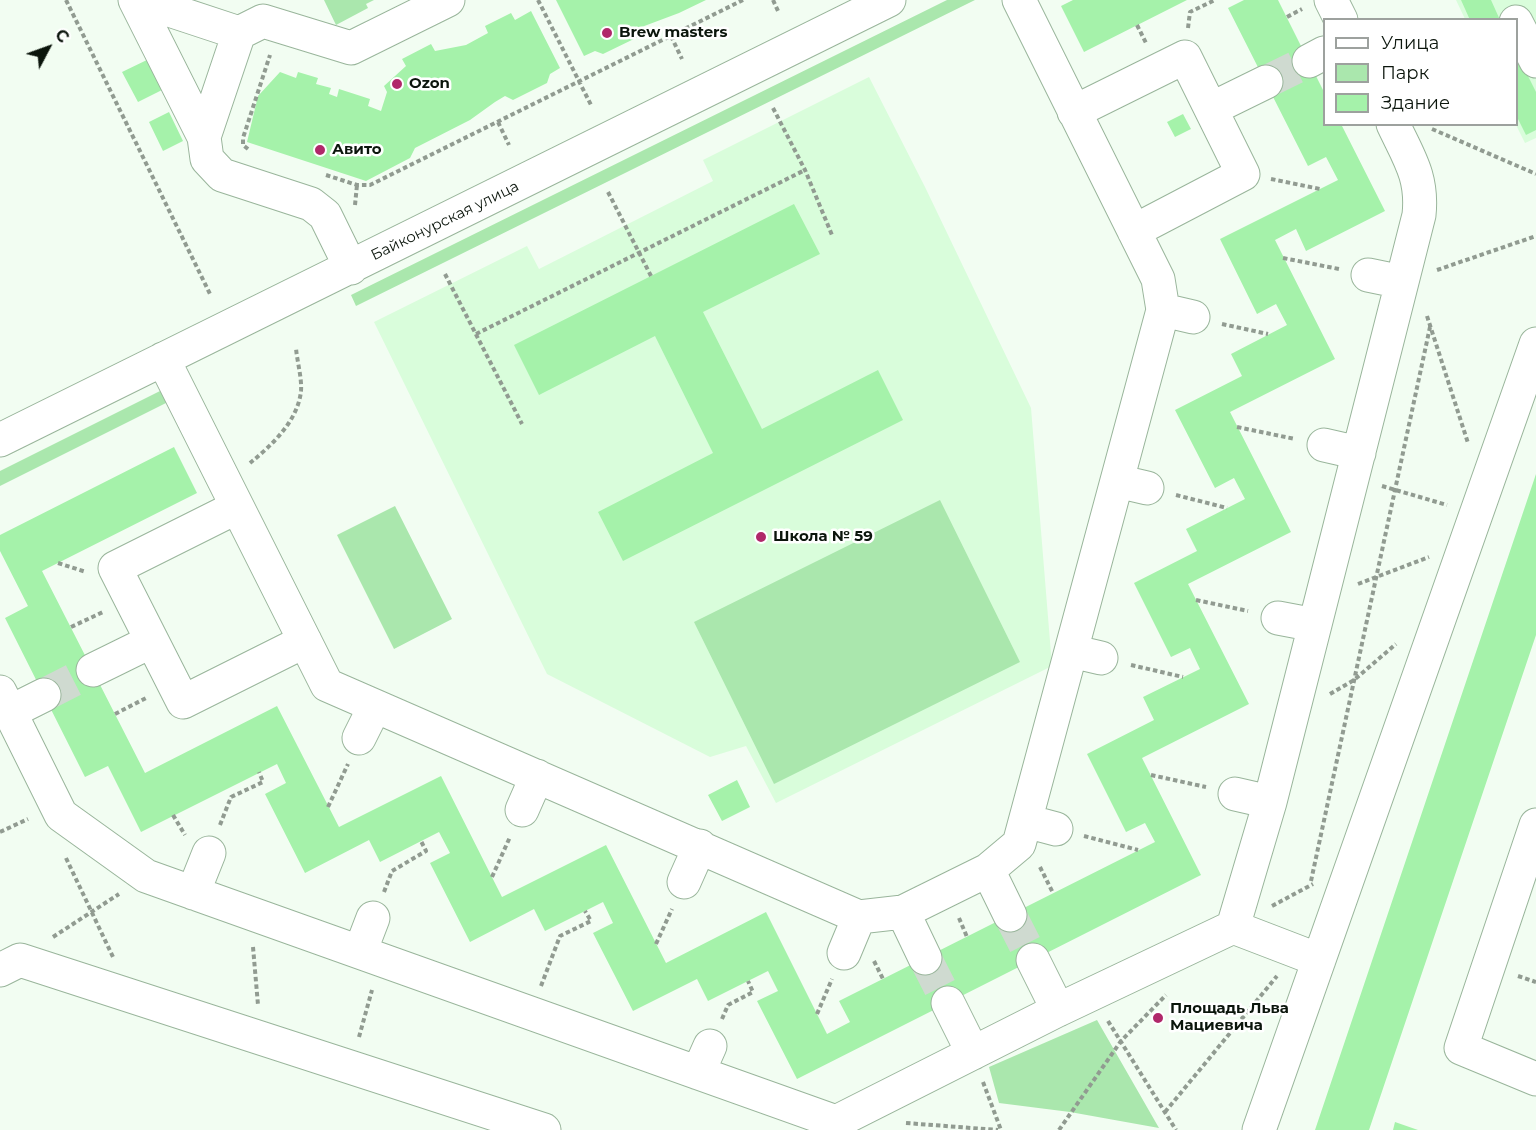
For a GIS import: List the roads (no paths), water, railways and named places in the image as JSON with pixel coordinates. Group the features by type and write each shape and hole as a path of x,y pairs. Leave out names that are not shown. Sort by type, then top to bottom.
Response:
{"street":[{"path":"137,0 263,20 351,48 448,0"},
{"path":"137,0 204,137 207,159 222,175 311,204 325,215 351,268"},
{"name":"Байконурская улица","path":"0,440 889,0"},
{"path":"163,359 327,685 859,917 903,912 988,870 1041,825 1178,314 1158,279 1019,0"},
{"path":"1331,0 1340,18"},
{"path":"1515,10 1536,61"},
{"path":"204,137 263,20"},
{"path":"1074,112 1185,57 1243,174 1134,231"},
{"path":"1211,110 1266,82"},
{"path":"1233,927 1270,802 1419,215 1421,196 1415,171 1394,126"},
{"path":"1368,275 1402,282"},
{"path":"1259,1130 1308,956 1353,863 1536,344"},
{"path":"1324,445 1355,465"},
{"path":"237,507 115,568 152,641 183,702 305,641"},
{"path":"1278,618 1319,610"},
{"path":"93,670 152,641"},
{"path":"44,695 5,702 61,815 146,876 370,956 535,1001 704,1059 835,1126 1058,1010 1233,927 1308,956"},
{"path":"360,738 375,706"},
{"path":"522,810 537,776"},
{"path":"1235,794 1270,802"},
{"path":"1536,825 1461,1048 1536,1079"},
{"path":"684,882 700,846"},
{"path":"193,893 209,853"},
{"path":"988,870 1010,915"},
{"path":"903,912 925,958"},
{"path":"843,953 859,917"},
{"path":"370,956 373,918"},
{"path":"1033,960 1058,1010"},
{"path":"10,965 131,996 544,1130"},
{"path":"948,1003 973,1053"}],"tunnel":[{"path":"1266,82 1309,61"},
{"path":"44,695 93,670"},
{"path":"1010,915 1033,960"},
{"path":"925,958 948,1003"}],"place":[{"name":"Brew masters","path":"607,33"},
{"name":"Ozon","path":"397,84"},
{"name":"Авито","path":"320,150"},
{"name":"Школа № 59","path":"761,537"},
{"name":"Площадь Льва Мациевича","path":"1158,1018"}]}
